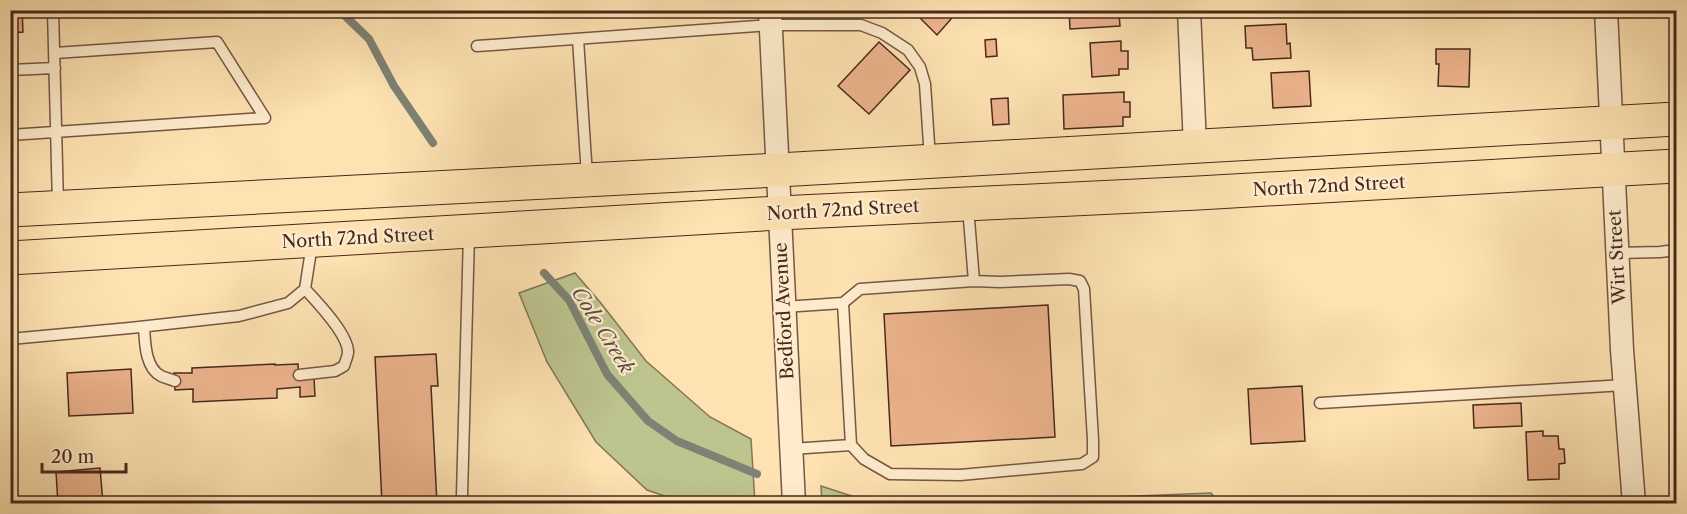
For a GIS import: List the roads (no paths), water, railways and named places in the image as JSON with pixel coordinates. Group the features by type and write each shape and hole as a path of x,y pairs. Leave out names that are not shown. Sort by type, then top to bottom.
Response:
{"main road":[{"path":"10,210 778,170 1677,119"},
{"name":"North 72nd Street","path":"10,258 779,213 1677,166"}],"street":[{"path":"1189,10 1195,146"},
{"name":"Wirt Street","path":"1606,10 1624,385 1635,504"},
{"name":"Bedford Avenue","path":"770,17 794,504"}],"lane":[{"path":"53,10 58,207"},
{"path":"477,46 578,39 770,17 861,25 882,33 908,50 920,67 925,84 930,161"},
{"path":"578,39 587,180"},
{"path":"10,135 265,118 217,42 55,53"},
{"path":"10,70 55,68"},
{"path":"968,204 974,280"},
{"path":"465,504 462,495 469,232"},
{"path":"10,339 239,316 288,303 305,289 312,241"},
{"path":"1617,253 1677,250"},
{"path":"784,307 843,303 860,289 974,280 1000,282 1069,279 1080,281 1084,289 1093,457 1082,464 960,475 890,474 864,459 851,445 843,303"},
{"path":"299,375 335,371 344,366 348,352 332,320 305,289"},
{"path":"144,327 145,345 150,364 159,375 175,381"},
{"path":"1320,403 1624,385"},
{"path":"791,449 851,445"}],"waterway":[{"name":"Cole Creek","path":"339,10 369,39 394,86 433,143"},
{"name":"Cole Creek","path":"544,273 569,300 607,374 648,421 677,441 757,474"}]}
